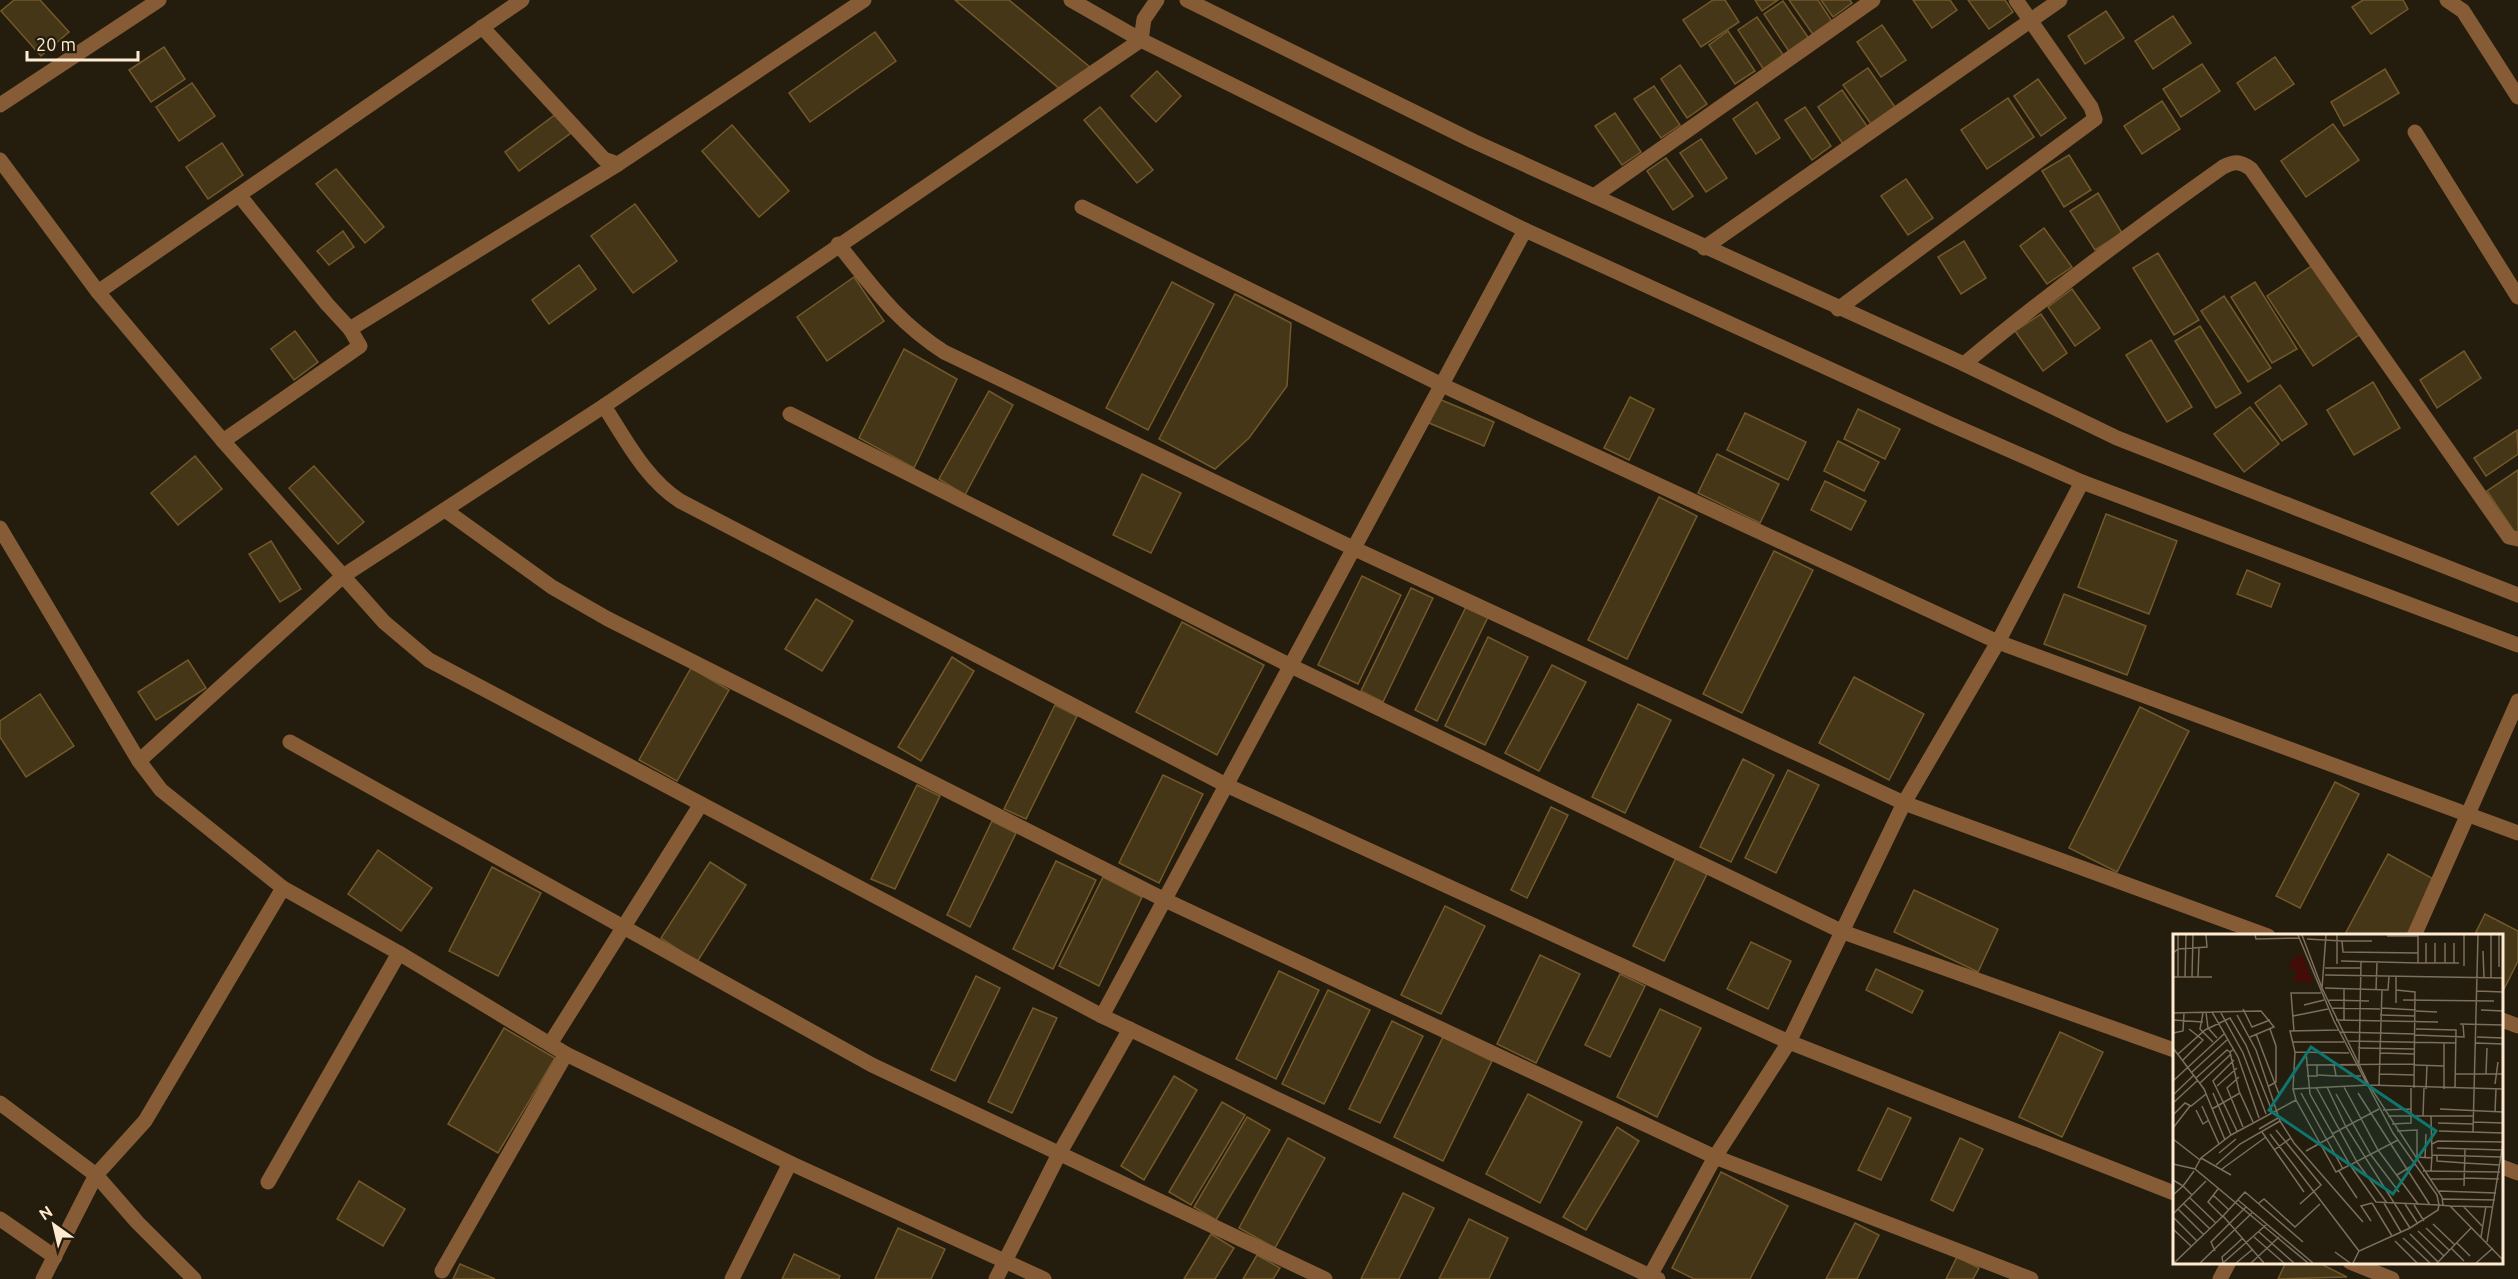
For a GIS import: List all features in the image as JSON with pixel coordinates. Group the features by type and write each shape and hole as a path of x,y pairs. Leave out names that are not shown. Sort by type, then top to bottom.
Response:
{"street":[{"path":"0,105 159,0"},
{"path":"98,292 522,0"},
{"path":"350,329 618,164 864,0"},
{"path":"1071,0 1141,39 1525,230 1939,419 2082,482 2518,645"},
{"path":"1187,0 1473,141 1838,309 1964,364 2117,438 2518,595"},
{"path":"1594,196 1873,0"},
{"path":"1838,309 2095,119 2091,107 2016,0"},
{"path":"1704,248 2060,0"},
{"path":"2447,0 2463,11 2518,97"},
{"path":"139,761 343,576 604,406 1141,39 1151,10"},
{"path":"482,27 604,159 618,164"},
{"path":"2415,132 2518,297"},
{"path":"0,160 98,292 223,441 384,622 429,660 1102,1016 1652,1278 1715,1157 1789,1042 1904,803 1998,642 2082,482"},
{"path":"1964,364 2132,231 2223,167 2232,162 2241,162 2251,169 2509,537 2518,539"},
{"path":"223,441 360,346 350,329 239,195"},
{"path":"1082,207 1442,385 1998,642 2518,833"},
{"path":"1102,1016 1525,230"},
{"path":"838,244 896,315 916,334 944,352 1355,549 1904,803 2263,934"},
{"path":"604,406 648,473 663,490 680,501 1226,785 1789,1042 2173,1192"},
{"path":"790,414 1291,666 1843,932 2173,1049"},
{"path":"444,510 552,587 608,619 1165,900 1715,1157 2031,1279"},
{"path":"0,528 139,761 161,790 283,888 399,953 566,1054 790,1163 1044,1279"},
{"path":"2415,934 2518,701"},
{"path":"290,742 872,1065 1326,1279"},
{"path":"550,1044 625,929 701,804"},
{"path":"43,1279 96,1175 145,1121 283,888"},
{"path":"268,1182 399,953"},
{"path":"2503,1020 2518,1026"},
{"path":"996,1279 1059,1154 1130,1029"},
{"path":"442,1270 566,1054"},
{"path":"0,1103 96,1175 137,1222 194,1279"},
{"path":"732,1279 790,1163"},
{"path":"2503,1167 2518,1173"},
{"path":"0,1219 55,1257"},
{"path":"2220,1279 2228,1264"},
{"path":"2353,1264 2392,1279"}],"building":[{"path":"14,0 40,0 69,32 41,56 1,11"},
{"path":"955,0 1009,0 1091,68 1061,90"},
{"path":"1713,0 1725,0 1739,22 1701,47 1683,20"},
{"path":"1755,0 1778,0 1762,11"},
{"path":"1789,0 1818,0 1833,23 1814,36"},
{"path":"1821,0 1850,0 1852,3 1833,17"},
{"path":"1913,0 1950,0 1957,10 1932,28"},
{"path":"1968,0 2005,0 2013,12 1989,29"},
{"path":"2363,0 2403,0 2408,9 2371,34 2352,7"},
{"path":"1783,1 1810,40 1790,53 1764,14"},
{"path":"2106,11 2124,38 2085,64 2068,36"},
{"path":"2173,16 2191,43 2153,69 2135,41"},
{"path":"1757,17 1784,56 1764,70 1738,30"},
{"path":"1882,25 1906,60 1881,77 1857,42"},
{"path":"1728,31 1755,71 1735,84 1709,45"},
{"path":"875,32 896,61 810,122 789,93"},
{"path":"164,47 185,79 151,102 129,70"},
{"path":"2275,57 2294,84 2255,110 2237,83"},
{"path":"2202,64 2220,91 2181,117 2163,89"},
{"path":"1680,65 1707,104 1687,118 1661,79"},
{"path":"1868,68 1895,107 1871,124 1843,85"},
{"path":"2385,69 2399,93 2344,126 2331,102"},
{"path":"1157,71 1181,96 1156,122 1131,96"},
{"path":"2038,79 2066,118 2041,136 2014,96"},
{"path":"192,83 215,116 179,141 156,107"},
{"path":"1654,86 1680,125 1661,138 1634,99"},
{"path":"1842,90 1869,129 1845,147 1818,107"},
{"path":"2008,98 2034,137 1987,169 1961,130"},
{"path":"2162,101 2180,129 2142,154 2124,126"},
{"path":"1757,102 1780,138 1756,154 1733,119"},
{"path":"1100,107 1153,170 1137,183 1084,120"},
{"path":"1805,107 1831,146 1812,160 1785,120"},
{"path":"1615,113 1641,152 1622,165 1595,126"},
{"path":"556,114 571,133 519,171 505,152"},
{"path":"2333,124 2359,160 2306,197 2281,161"},
{"path":"732,125 789,191 759,217 702,151"},
{"path":"1701,139 1727,178 1706,192 1680,153"},
{"path":"222,143 243,175 208,199 186,167"},
{"path":"2069,155 2091,190 2064,207 2042,171"},
{"path":"1666,158 1693,196 1673,210 1647,171"},
{"path":"336,169 384,227 365,243 316,184"},
{"path":"1906,179 1933,218 1908,235 1881,196"},
{"path":"2098,193 2122,233 2095,250 2070,211"},
{"path":"635,204 677,261 633,293 591,236"},
{"path":"2044,228 2072,267 2047,284 2020,246"},
{"path":"343,231 354,247 329,265 317,251"},
{"path":"1964,241 1986,278 1961,294 1938,257"},
{"path":"2158,253 2199,320 2174,335 2133,268"},
{"path":"2316,263 2362,333 2313,366 2267,296"},
{"path":"579,265 596,289 549,324 532,300"},
{"path":"854,277 884,321 827,361 797,317"},
{"path":"1172,282 1214,304 1148,430 1106,408"},
{"path":"2255,282 2297,349 2272,363 2231,297"},
{"path":"2072,289 2100,328 2075,346 2048,307"},
{"path":"1235,294 1291,323 1287,386 1249,438 1215,469 1159,439"},
{"path":"2224,296 2271,368 2248,382 2201,311"},
{"path":"2041,314 2067,353 2043,371 2015,331"},
{"path":"2200,326 2241,393 2216,408 2175,341"},
{"path":"295,331 318,362 294,380 271,349"},
{"path":"2151,340 2192,407 2167,422 2126,355"},
{"path":"904,349 957,379 914,468 859,438"},
{"path":"2464,351 2481,378 2437,408 2420,380"},
{"path":"2373,382 2400,428 2354,455 2327,410"},
{"path":"2280,385 2307,424 2282,441 2255,403"},
{"path":"989,391 1013,405 965,495 939,479"},
{"path":"1630,397 1654,409 1629,460 1604,448"},
{"path":"1439,399 1494,422 1484,446 1429,423"},
{"path":"2250,407 2279,444 2244,472 2214,434"},
{"path":"1858,409 1900,429 1885,459 1844,439"},
{"path":"1745,413 1806,442 1788,480 1727,450"},
{"path":"2517,430 2518,454 2486,476 2474,458"},
{"path":"1838,441 1879,462 1864,491 1824,471"},
{"path":"1717,454 1779,484 1760,523 1698,493"},
{"path":"195,456 222,489 178,525 151,493"},
{"path":"314,466 364,522 338,544 289,488"},
{"path":"2518,470 2518,537 2487,491"},
{"path":"1142,474 1181,493 1151,553 1113,535"},
{"path":"1825,481 1866,501 1851,530 1811,510"},
{"path":"1659,497 1697,516 1627,659 1588,640"},
{"path":"2106,514 2177,541 2149,614 2078,587"},
{"path":"271,541 301,589 280,602 249,554"},
{"path":"1774,551 1813,570 1742,713 1703,694"},
{"path":"2247,570 2280,584 2271,607 2237,594"},
{"path":"1362,576 1401,595 1358,684 1318,665"},
{"path":"1411,588 1433,598 1383,702 1361,691"},
{"path":"2064,594 2146,626 2127,675 2044,644"},
{"path":"816,599 853,621 822,671 785,649"},
{"path":"1466,607 1488,617 1437,721 1415,710"},
{"path":"1182,622 1264,665 1217,755 1136,712"},
{"path":"1488,637 1528,657 1485,745 1445,726"},
{"path":"952,657 974,671 921,761 898,747"},
{"path":"188,660 206,688 156,720 138,692"},
{"path":"1552,665 1586,682 1539,771 1505,753"},
{"path":"691,668 729,690 677,781 639,760"},
{"path":"1854,677 1924,714 1889,780 1819,743"},
{"path":"40,694 74,746 26,777 0,737 0,721"},
{"path":"1638,704 1671,720 1625,813 1592,797"},
{"path":"1055,705 1077,716 1026,819 1004,809"},
{"path":"2140,707 2189,731 2117,872 2069,848"},
{"path":"1743,759 1774,775 1731,862 1700,847"},
{"path":"1788,770 1819,785 1776,873 1745,858"},
{"path":"1163,775 1203,794 1159,883 1119,863"},
{"path":"2335,782 2359,794 2300,908 2276,896"},
{"path":"917,785 940,796 895,889 871,879"},
{"path":"1551,807 1568,815 1527,898 1511,890"},
{"path":"992,821 1016,833 970,927 947,915"},
{"path":"378,850 432,888 401,931 348,894"},
{"path":"2388,854 2437,881 2408,934 2345,934"},
{"path":"1676,858 1707,874 1664,961 1633,946"},
{"path":"1056,861 1096,880 1053,969 1013,949"},
{"path":"710,862 746,885 697,962 661,938"},
{"path":"492,867 541,893 498,976 449,951"},
{"path":"1103,877 1142,897 1099,986 1059,966"},
{"path":"1914,890 1998,929 1978,972 1894,932"},
{"path":"1445,906 1485,926 1441,1014 1401,995"},
{"path":"2485,914 2518,931 2518,961 2503,991 2503,934 2475,934"},
{"path":"1751,942 1791,961 1768,1009 1727,989"},
{"path":"1540,955 1580,974 1536,1063 1497,1044"},
{"path":"1876,969 1923,991 1912,1013 1866,990"},
{"path":"1279,971 1319,990 1276,1079 1236,1059"},
{"path":"1620,974 1645,986 1610,1057 1585,1045"},
{"path":"976,976 1000,988 955,1081 931,1070"},
{"path":"1328,990 1370,1010 1324,1104 1282,1084"},
{"path":"1033,1008 1057,1018 1012,1113 988,1102"},
{"path":"1660,1009 1701,1028 1657,1117 1617,1097"},
{"path":"1392,1021 1423,1036 1380,1123 1349,1109"},
{"path":"504,1028 555,1058 498,1153 448,1124"},
{"path":"2060,1032 2103,1052 2062,1137 2019,1117"},
{"path":"1443,1037 1492,1061 1443,1161 1394,1137"},
{"path":"1174,1076 1197,1090 1144,1180 1121,1166"},
{"path":"1528,1094 1582,1122 1540,1203 1486,1174"},
{"path":"1222,1102 1245,1115 1191,1205 1169,1192"},
{"path":"1888,1108 1911,1118 1881,1180 1858,1170"},
{"path":"1247,1117 1270,1130 1216,1220 1194,1207"},
{"path":"1617,1127 1639,1141 1586,1230 1563,1217"},
{"path":"1288,1138 1325,1158 1275,1248 1239,1228"},
{"path":"1960,1138 1983,1149 1953,1211 1931,1200"},
{"path":"1721,1172 1788,1206 1750,1279 1694,1279 1672,1268"},
{"path":"359,1181 405,1209 383,1246 337,1219"},
{"path":"1403,1193 1434,1208 1399,1279 1361,1279"},
{"path":"1469,1219 1508,1238 1489,1279 1439,1279"},
{"path":"1855,1223 1879,1235 1857,1279 1826,1279"},
{"path":"898,1228 945,1249 931,1279 875,1279"},
{"path":"1211,1234 1234,1248 1215,1279 1184,1279"},
{"path":"794,1254 840,1276 839,1279 782,1279"},
{"path":"1257,1255 1280,1268 1273,1279 1243,1279"},
{"path":"1957,1257 1979,1268 1973,1279 1946,1279"},
{"path":"460,1264 495,1279 453,1279"},
{"path":"2285,1264 2321,1264 2347,1277 2278,1279"}]}
